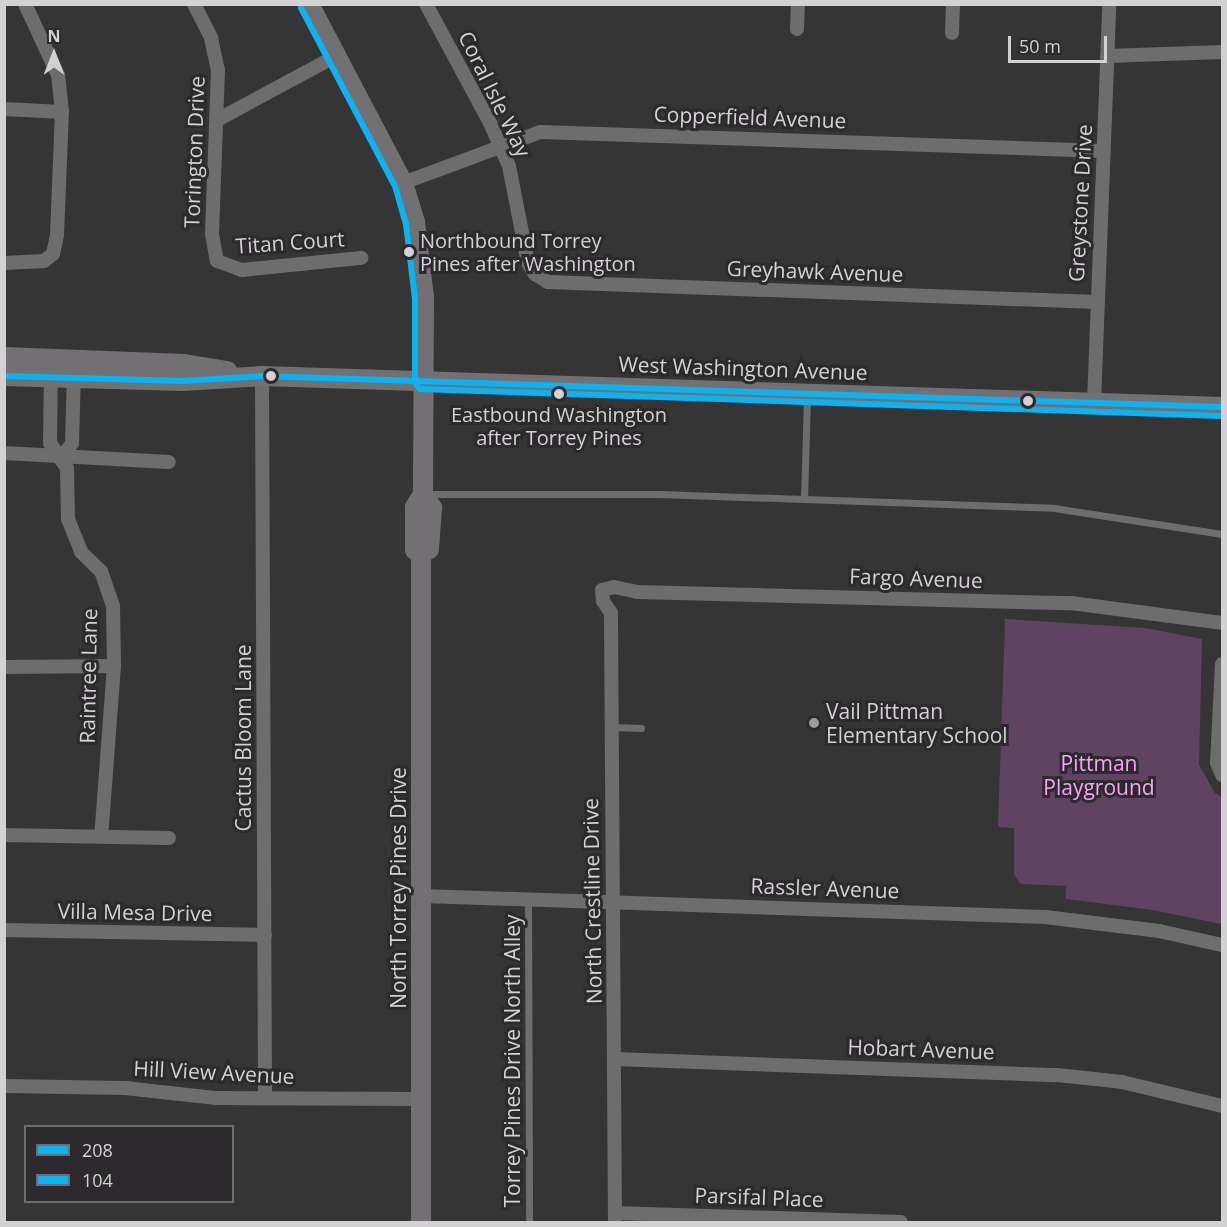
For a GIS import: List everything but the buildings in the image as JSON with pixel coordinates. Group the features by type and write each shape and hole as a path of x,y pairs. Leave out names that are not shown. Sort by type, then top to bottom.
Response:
{"main road":[{"name":"North Torrey Pines Drive","path":"309,4 403,183 415,222 422,265 423,494 414,507 415,550 421,554 423,896 421,1222"},
{"name":"West Washington Avenue","path":"4,357 51,368 74,369 184,364 262,376 1222,407"},
{"name":"West Washington Avenue","path":"4,376 51,368"}],"street":[{"path":"4,263 34,263 53,254 57,235 62,112 53,60 25,4"},
{"name":"Torington Drive","path":"194,4 216,51 219,119 212,241 213,255 222,266"},
{"name":"Coral Isle Way","path":"426,4 500,146 520,212 528,263 535,274"},
{"path":"797,29 798,4"},
{"path":"952,33 953,4"},
{"name":"Greystone Drive","path":"1094,403 1109,4"},
{"path":"1107,56 1222,52"},
{"path":"219,119 336,56"},
{"path":"4,110 62,112"},
{"name":"Copperfield Avenue","path":"403,183 540,132 1104,152"},
{"name":"Titan Court","path":"222,266 242,270 361,258"},
{"name":"Greyhawk Avenue","path":"535,274 548,282 1097,302"},
{"name":"Raintree Lane","path":"51,368 50,442 63,457 68,468 68,519 81,552 101,571 112,606 114,666 101,837"},
{"name":"Raintree Lane","path":"63,457 72,443 74,369"},
{"name":"Cactus Bloom Lane","path":"262,376 264,1098"},
{"path":"4,453 169,462"},
{"name":"Fargo Avenue","path":"609,587 637,592 1071,603 1222,623"},
{"name":"North Crestline Drive","path":"609,587 601,595 611,613 615,1218"},
{"path":"1222,664 1217,763 1222,774"},
{"path":"4,667 114,666"},
{"path":"4,836 168,838"},
{"name":"Rassler Avenue","path":"423,896 1045,917 1159,931 1222,945"},
{"name":"Villa Mesa Drive","path":"4,930 265,935"},
{"name":"Hobart Avenue","path":"615,1059 1057,1075 1122,1082 1222,1106"},
{"name":"Hill View Avenue","path":"4,1086 125,1088 264,1098 421,1099"},
{"name":"Parsifal Place","path":"615,1218 901,1222"}],"lane":[{"path":"804,500 807,394"},
{"path":"423,494 659,494 1054,508 1222,534"},
{"path":"611,727 641,728"},
{"name":"Torrey Pines Drive North Alley","path":"528,899 529,1222"}],"green space":[{"name":"Pittman Playground","path":"1005,619 1145,628 1202,639 1199,765 1215,793 1222,797 1221,924 1153,910 1066,899 1066,886 1021,884 1014,875 1014,828 998,827"}],"transit line":[{"name":"104","path":"301,8 395,186 406,224 415,299 415,382 420,389 1222,416"},
{"name":"208","path":"4,376 183,381 262,376 1222,407"}],"place":[{"name":"Northbound Torrey Pines after Washington","path":"409,252"},
{"name":"Eastbound Washington after Torrey Pines","path":"559,394"},
{"name":"Vail Pittman Elementary School","path":"814,723"}]}
